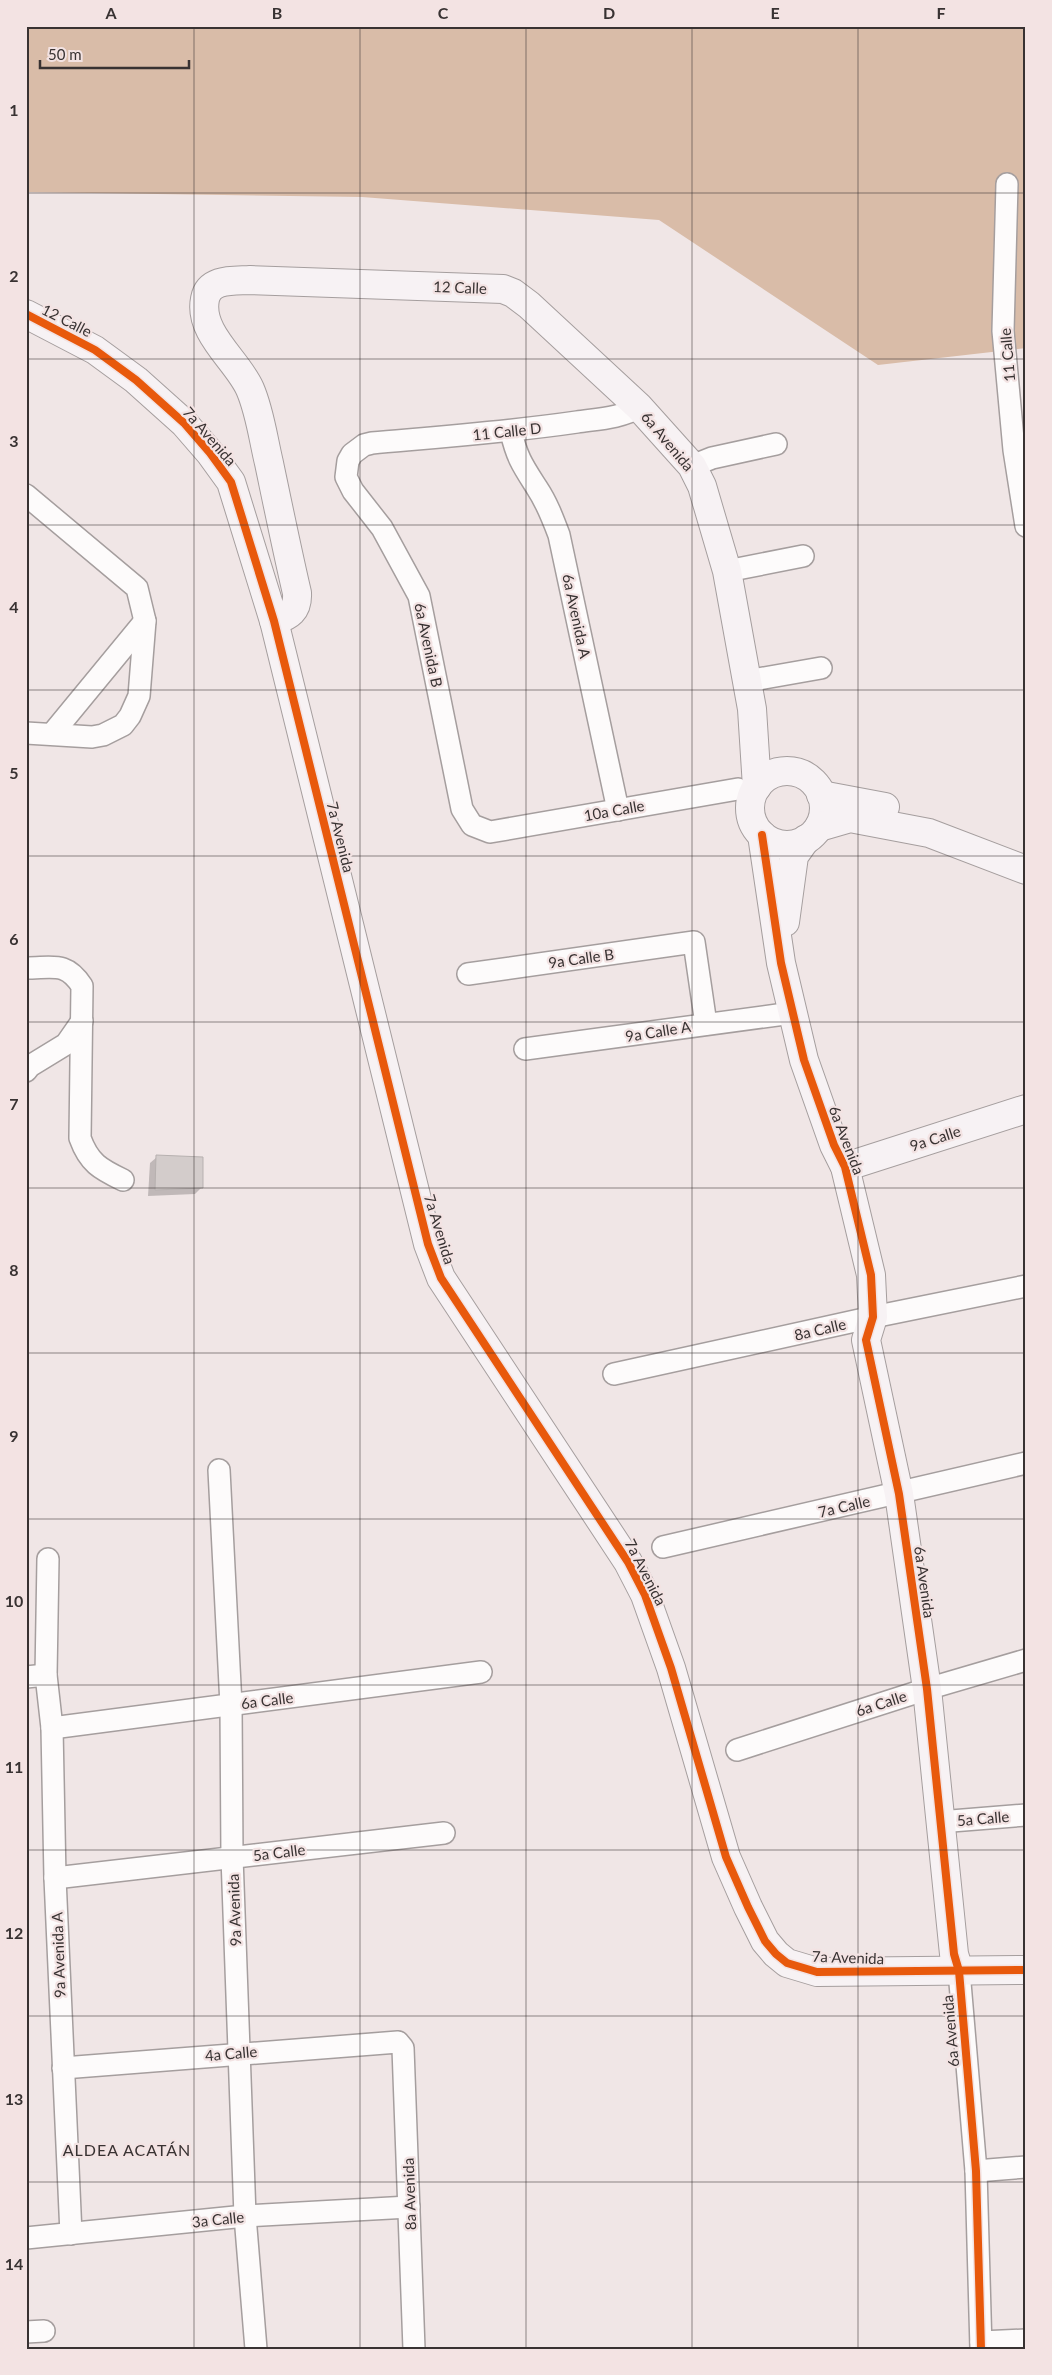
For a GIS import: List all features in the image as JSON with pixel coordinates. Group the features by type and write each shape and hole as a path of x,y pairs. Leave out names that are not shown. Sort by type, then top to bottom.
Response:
{"street":[{"name":"11 Calle","path":"1007,184 1003,331 1014,450 1026,526"},
{"name":"12 Calle","path":"274,621 291,614 296,605 296,593 253,396 237,366 210,328 204,308 205,297 210,290 224,281 250,280 503,289"},
{"name":"6a Avenida","path":"503,289 513,292 529,305 639,407 692,466 702,486 727,571 752,709 748,788"},
{"name":"12 Calle","path":"26,314 95,350"},
{"name":"7a Avenida","path":"95,350 129,375 178,418 223,469 236,498 274,621 428,1244 441,1278 628,1562 645,1595 671,1668 726,1857 765,1941 787,1963 817,1972 959,1971"},
{"name":"11 Calle D","path":"372,443 511,432 630,413 639,407"},
{"name":"6a Avenida A","path":"511,432 515,452 524,471 550,510 559,535 618,810"},
{"name":"6a Avenida B","path":"372,443 364,445 352,454 346,469 349,484 382,528 419,596 462,808 472,825 490,832"},
{"path":"692,466 712,458 776,444"},
{"path":"26,495 138,588 145,621 139,696 130,716 118,728 103,735 92,737 27,731"},
{"path":"727,571 803,556"},
{"path":"52,734 145,621"},
{"path":"747,681 821,668"},
{"name":"6a Avenida","path":"752,709 772,755 787,771"},
{"path":"812,833 823,811 822,795 808,778 787,771 776,773 748,788 752,796 751,817 762,835 783,845 795,844 812,833 850,818 929,833 1026,870"},
{"name":"10a Calle","path":"490,832 748,788"},
{"path":"822,795 885,806 911,818 929,833"},
{"name":"6a Avenida","path":"781,963 790,871 794,856 812,833"},
{"name":"6a Avenida","path":"762,835 781,963 792,1013 804,1060 820,1107 834,1145 845,1167 872,1275 873,1317 866,1340 898,1494 927,1689 954,1954 959,1971 976,2171 981,2345"},
{"name":"9a Calle B","path":"468,974 694,942 706,1024"},
{"path":"26,968 60,967 73,972 82,986 80,1138 86,1153 101,1170 123,1180"},
{"name":"9a Calle A","path":"525,1049 792,1013"},
{"path":"26,1071 30,1066 66,1044 82,1021"},
{"name":"9a Calle","path":"845,1167 1026,1109"},
{"name":"8a Calle","path":"614,1374 873,1317 1026,1286"},
{"name":"7a Calle","path":"663,1547 1026,1463"},
{"name":"9a Avenida","path":"219,1470 231,1705 232,1857 245,2216 256,2349"},
{"path":"36,1676 48,1559"},
{"name":"6a Calle","path":"737,1750 927,1689 1026,1660"},
{"name":"6a Calle","path":"52,1728 481,1672"},
{"name":"9a Avenida A","path":"36,1676 52,1728 55,1878 70,2234"},
{"name":"5a Calle","path":"940,1822 1026,1814"},
{"name":"5a Calle","path":"55,1878 444,1833"},
{"path":"959,1971 1026,1970"},
{"name":"4a Calle","path":"63,2068 239,2052 398,2042"},
{"name":"8a Avenida","path":"398,2042 403,2048 414,2349"},
{"path":"976,2171 1026,2167"},
{"name":"3a Calle","path":"26,2238 245,2216 410,2207"},
{"path":"981,2345 1026,2340"}],"shaded area":[{"path":"26,26 1026,26 1026,348 878,365 659,220 362,197 26,192"}],"building":[{"path":"156,1155 203,1157 203,1188 155,1190"}],"cycle path":[{"path":"26,314 95,350 136,380 184,423 210,453 231,482 274,621 428,1244 441,1278 628,1562 645,1595 671,1668 726,1857 765,1941 787,1963 817,1972 1026,1970"},
{"path":"762,835 781,963 804,1060 834,1145 845,1167 871,1275 873,1317 866,1340 899,1494 927,1689 954,1954 959,1971 976,2171 981,2349"}],"district":[{"name":"ALDEA ACATÁN","path":"127,2149"}]}
